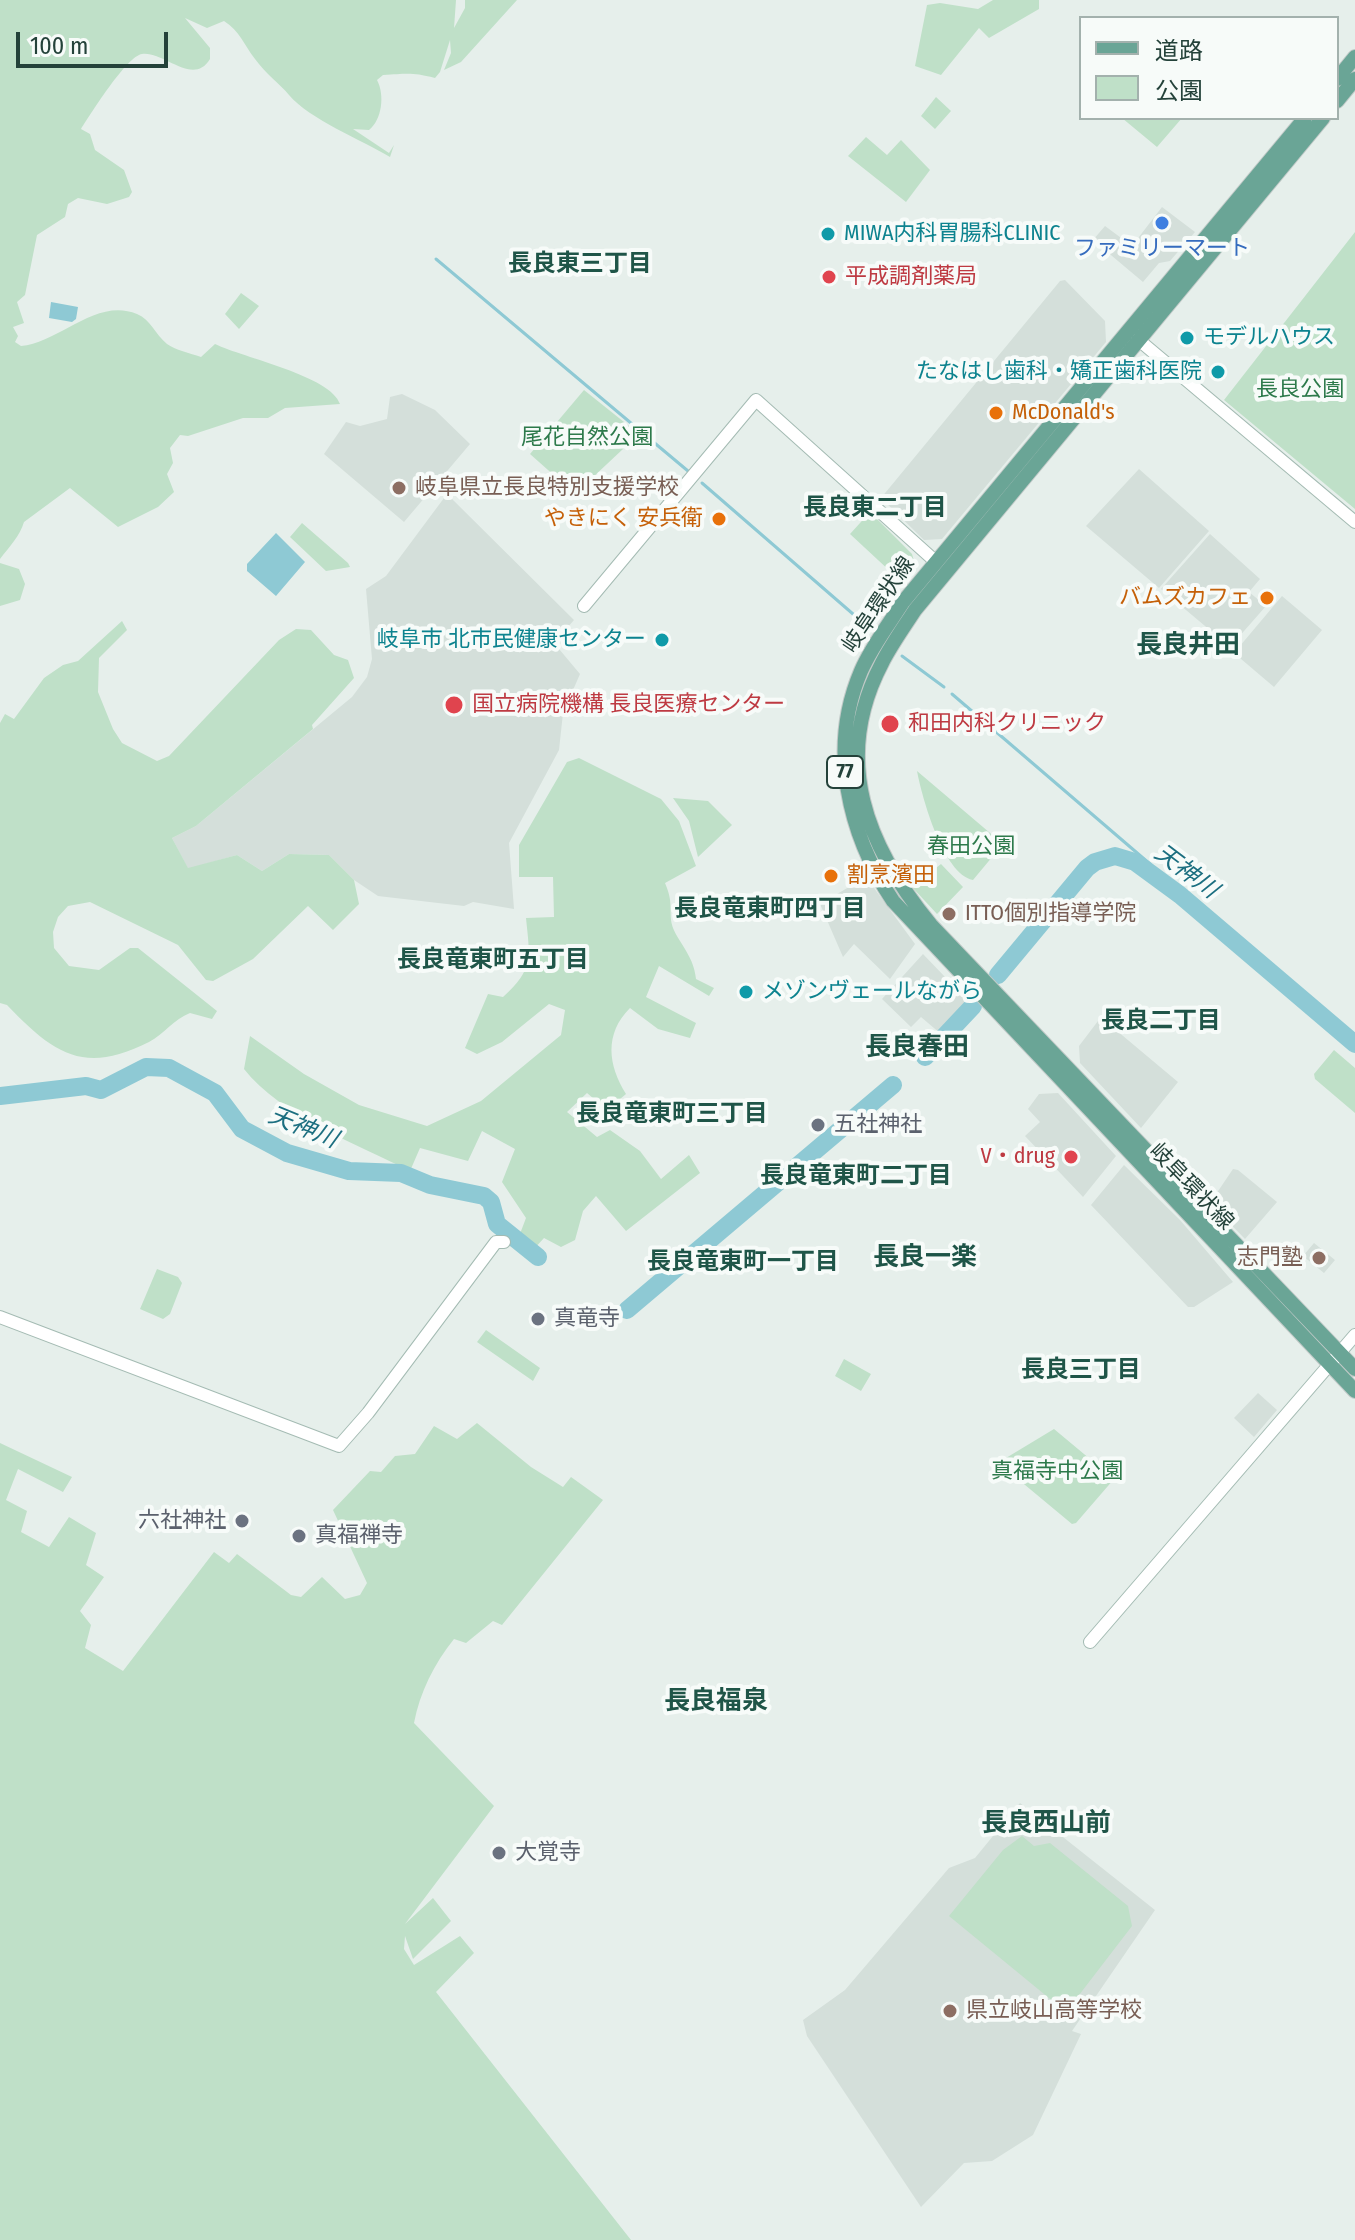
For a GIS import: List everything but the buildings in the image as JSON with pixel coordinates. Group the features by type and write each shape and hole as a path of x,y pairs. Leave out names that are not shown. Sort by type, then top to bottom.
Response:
{"main road":[{"path":"1339,77 1355,57"},
{"path":"1339,99 1355,79"},
{"name":"岐阜環状線","path":"1303,120 915,610 882,663 862,719 859,774 863,801 884,861 931,925 1336,1360 1355,1391"},
{"name":"岐阜環状線","path":"1321,120 935,561 903,602 868,656 853,695 845,774 853,819 872,866 893,901 922,935 1336,1360 1355,1369"}],"street":[{"path":"1133,335 1355,522"},
{"path":"584,606 756,400 935,561"},
{"path":"0,1317 339,1446 368,1413 496,1242 504,1242"},
{"path":"1090,1642 1355,1335"}],"shaded area":[{"path":"1162,207 1195,232 1170,261 1159,263 1143,282 1093,240 1105,226 1132,246"},
{"path":"1065,280 1105,321 1106,342 942,539 924,540 881,498 1060,281"},
{"name":"岐阜県立長良特別支援学校","path":"402,394 435,410 470,444 404,522 324,454 346,422 360,426 387,419 390,397"},
{"path":"1139,469 1209,531 1159,588 1086,526"},
{"name":"国立病院機構 長良医療センター","path":"450,497 574,620 554,643 580,674 563,713 559,750 509,843 514,909 473,902 464,906 378,896 354,880 329,855 289,854 262,871 237,855 188,869 172,838 196,826 352,697 367,677 372,659 366,589 386,576 444,498"},
{"path":"1210,534 1260,579 1249,592 1266,606 1230,647 1161,589"},
{"path":"1282,596 1322,630 1274,687 1234,653"},
{"path":"866,877 915,944 890,979 854,944 843,957 820,904"},
{"path":"923,954 969,1002 941,1034 921,1017 911,1027 882,999"},
{"path":"1104,1020 1178,1082 1141,1128 1080,1063 1079,1046 1098,1021"},
{"path":"1058,1093 1116,1156 1083,1197 1025,1136 1040,1122 1028,1109 1039,1094"},
{"path":"1124,1165 1180,1220 1233,1282 1194,1307 1188,1307 1091,1205"},
{"path":"1233,1169 1277,1202 1245,1239 1210,1203"},
{"name":"志門塾","path":"1314,1243 1335,1260 1324,1273 1303,1256"},
{"path":"1258,1393 1277,1410 1254,1437 1234,1418"},
{"name":"県立岐山高等学校","path":"1020,1803 1155,1910 1072,2031 1081,2034 1033,2135 992,2161 964,2163 921,2207 807,2036 803,2020 845,1990 949,1868 975,1858"}],"green space":[{"path":"0,0 456,0 454,28 465,8 465,0 517,0 461,62 444,70 451,53 450,40 440,72 435,78 404,74 383,75 377,80 381,100 377,120 369,130 353,129 389,153 394,145 390,157 322,121 298,104 263,69 238,34 224,21 207,28 185,18 210,48 210,59 203,67 187,69 160,57 142,54 128,64 81,129 90,134 95,150 124,170 132,192 129,197 107,204 78,198 68,204 65,217 37,235 25,295 17,302 24,323 13,327 18,336 15,342 21,346 35,343 92,316 122,310 142,317 174,348 201,357 215,344 304,376 333,394 340,404 285,408 268,418 243,418 188,436 180,435 170,448 173,463 167,474 174,492 158,507 118,527 70,488 24,522 0,559"},
{"path":"993,0 1039,0 1039,9 989,38 979,28 941,75 915,66 927,5 940,3 978,9"},
{"path":"936,97 951,111 935,129 921,116"},
{"path":"1124,120 1180,120 1157,147"},
{"path":"866,137 887,155 901,140 930,170 906,202 848,156"},
{"name":"長良公園","path":"1355,232 1355,509 1224,400"},
{"path":"241,293 259,306 239,329 225,314"},
{"name":"尾花自然公園","path":"584,390 639,434 575,494 530,454"},
{"path":"870,512 912,554 916,568 906,581 892,573 850,534"},
{"path":"302,523 350,567 326,571 290,537"},
{"path":"0,563 19,569 25,584 20,600 0,606"},
{"path":"122,621 127,630 99,658 98,692 122,743 157,761 169,756 279,640 296,629 311,630 334,655 348,660 354,678 312,725 313,729 196,826 172,838 188,868 237,855 262,871 289,854 329,855 354,880 359,904 333,930 308,906 253,959 213,981 206,980 178,945 90,902 68,906 58,917 53,932 54,948 69,966 99,970 130,948 138,948 217,1011 212,1019 190,1013 154,1039 126,1052 88,1058 55,1047 7,1005 0,1003 0,723 5,714 14,719 44,678 63,665 78,661"},
{"path":"579,758 661,799 679,821 696,866 665,883 670,898 671,920 692,961 696,979 714,988 709,996 659,966 646,997 696,1023 690,1038 658,1029 630,1008 616,1028 612,1050 615,1072 626,1094 607,1110 587,1093 567,1112 597,1137 610,1130 640,1151 661,1179 689,1155 700,1173 626,1231 596,1196 583,1211 575,1240 561,1247 544,1238 533,1250 518,1239 526,1218 502,1182 515,1149 482,1131 468,1161 420,1148 410,1171 299,1115 259,1086 244,1069 250,1036 304,1074 359,1105 427,1126 481,1101 561,1035 565,1010 549,1004 502,1042 477,1054 465,1048 488,994 503,997 525,970 529,953 526,918 554,917 553,877 519,877 519,845 567,762"},
{"name":"春田公園","path":"917,771 1003,844 973,880 962,875 943,850"},
{"path":"673,798 708,801 732,825 698,857 689,821"},
{"path":"941,864 963,887 937,914 912,887"},
{"path":"1334,1050 1355,1068 1355,1113 1315,1079 1314,1074"},
{"path":"157,1269 178,1277 182,1283 170,1314 163,1319 140,1309"},
{"path":"486,1330 540,1368 533,1381 477,1342"},
{"path":"844,1359 871,1374 861,1391 835,1376"},
{"path":"477,1423 531,1467 563,1487 571,1477 603,1500 502,1625 493,1621 466,1643 454,1639 424,1689 414,1723 494,1806 405,1924 433,1898 451,1921 413,1959 405,1936 404,1949 414,1965 460,1936 474,1953 436,1992 631,2240 0,2240 0,1443 72,1477 63,1492 18,1469 6,1500 27,1511 21,1532 49,1547 69,1517 96,1533 86,1565 104,1577 80,1611 91,1625 85,1648 123,1671 214,1552 229,1563 237,1554 291,1595 301,1597 322,1577 345,1599 360,1595 367,1583 333,1510 370,1471 381,1472 395,1456 415,1454 434,1426 457,1439"},
{"name":"真福寺中公園","path":"1054,1429 1114,1479 1072,1524 1001,1465 1001,1461"},
{"path":"1022,1836 1034,1846 1050,1843 1128,1906 1132,1926 1066,2012 949,1916 1003,1850"}],"water":[{"path":"51,302 78,307 76,319 72,322 49,318"},
{"path":"276,533 305,562 276,596 247,571 247,564"}],"waterway":[{"path":"436,259 638,429"},
{"path":"651,440 688,471"},
{"path":"702,483 868,627"},
{"path":"902,656 944,687"},
{"path":"952,694 1150,864 1152,873"},
{"name":"天神川","path":"998,975 1087,868 1115,856 1135,862 1180,895 1355,1044"},
{"name":"天神川","path":"925,1057 973,1006"},
{"name":"天神川","path":"0,1096 86,1086 101,1090 146,1067 169,1068 215,1093 242,1129 287,1153 349,1171 401,1173 430,1185 484,1196 491,1202 497,1224 538,1257"},
{"name":"天神川","path":"627,1310 893,1085"}],"place":[{"name":"ファミリーマート","path":"1162,223"},
{"name":"MIWA内科胃腸科CLINIC","path":"828,234"},
{"name":"平成調剤薬局","path":"829,277"},
{"name":"モデルハウス","path":"1187,338"},
{"name":"たなはし歯科・矯正歯科医院","path":"1218,372"},
{"name":"McDonald's","path":"996,413"},
{"name":"岐阜県立長良特別支援学校","path":"399,488"},
{"name":"やきにく 安兵衛","path":"719,519"},
{"name":"バムズカフェ","path":"1267,598"},
{"name":"岐阜市 北市民健康センター","path":"662,640"},
{"name":"国立病院機構 長良医療センター","path":"454,705"},
{"name":"和田内科クリニック","path":"890,724"},
{"name":"割烹濱田","path":"831,876"},
{"name":"ITTO個別指導学院","path":"949,914"},
{"name":"メゾンヴェールながら","path":"746,992"},
{"name":"五社神社","path":"818,1125"},
{"name":"V・drug","path":"1071,1157"},
{"name":"志門塾","path":"1319,1258"},
{"name":"真竜寺","path":"538,1319"},
{"name":"六社神社","path":"242,1521"},
{"name":"真福禅寺","path":"299,1536"},
{"name":"大覚寺","path":"499,1853"},
{"name":"県立岐山高等学校","path":"950,2011"}],"district":[{"name":"長良東三丁目","path":"580,264"},
{"name":"長良東二丁目","path":"875,508"},
{"name":"長良井田","path":"1188,646"},
{"name":"長良竜東町四丁目","path":"770,909"},
{"name":"長良竜東町五丁目","path":"493,960"},
{"name":"長良二丁目","path":"1161,1021"},
{"name":"長良春田","path":"917,1048"},
{"name":"長良竜東町三丁目","path":"672,1114"},
{"name":"長良竜東町二丁目","path":"856,1176"},
{"name":"長良一楽","path":"925,1258"},
{"name":"長良竜東町一丁目","path":"743,1262"},
{"name":"長良三丁目","path":"1081,1370"},
{"name":"長良福泉","path":"716,1702"},
{"name":"長良西山前","path":"1046,1824"}]}
